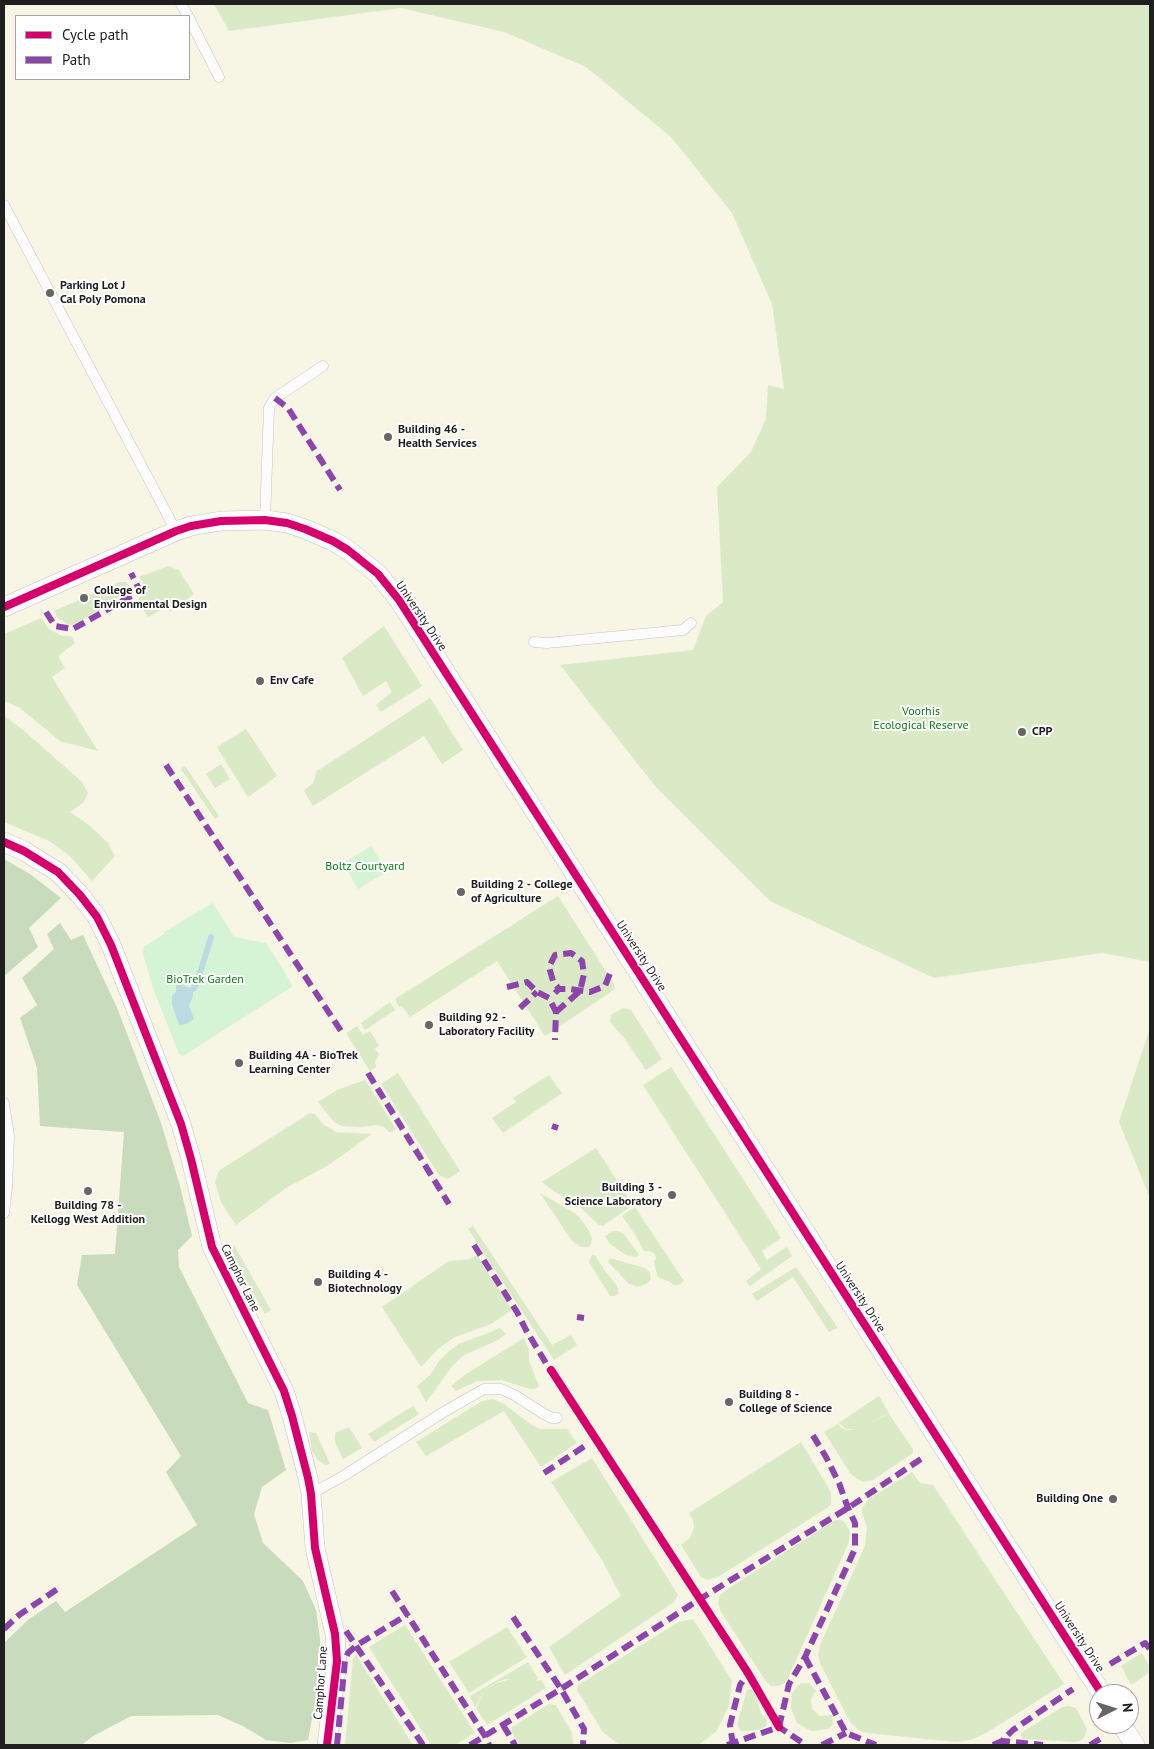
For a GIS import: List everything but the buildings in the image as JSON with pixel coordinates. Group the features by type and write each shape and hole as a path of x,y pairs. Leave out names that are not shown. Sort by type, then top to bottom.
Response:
{"street":[{"name":"University Drive","path":"4,607 191,526 220,521 265,520 288,523 306,529 348,550 378,574 398,600 1096,1684"},
{"name":"Camphor Lane","path":"4,842 24,851 58,872 80,895 96,917 111,945 181,1124 212,1246 284,1391 311,1494 315,1548 335,1634 336,1670 327,1745"},
{"path":"1128,1734 1135,1745"}],"lane":[{"path":"190,21 219,77"},
{"path":"4,205 176,532"},
{"path":"265,520 269,408 275,398 323,366"},
{"path":"534,642 547,643 683,630 691,623"},
{"path":"4,1102 9,1136 4,1213"},
{"path":"311,1494 484,1389 501,1389 544,1414 557,1418"}],"shaded area":[{"path":"4,4 1150,4 1150,1745 4,1745"}],"green space":[{"name":"Voorhis Ecological Reserve","path":"214,4 1150,4 1150,962 1102,953 934,978 770,901 655,786 560,665 693,650 706,616 723,602 717,487 751,452 766,419 768,385 784,389 772,304 732,213 671,137 586,67 504,32 401,8 229,31"},
{"path":"168,566 179,570 194,594 170,612 166,607 148,617 137,600 148,591 139,577"},
{"path":"119,582 126,582 131,589 77,624 68,625 58,618 54,611 79,600 81,603 89,599 88,596"},
{"path":"41,618 49,629 62,636 71,636 75,643 58,656 65,668 52,677 98,751 60,741 20,708 4,701 4,634"},
{"path":"384,626 422,686 381,712 376,705 392,692 386,681 363,696 342,658"},
{"path":"430,698 463,750 442,764 424,736 313,806 304,791 313,783 317,771"},
{"path":"4,716 22,729 82,782 88,793 84,802 70,812 90,826 108,843 115,856 92,881 70,856 49,841 4,822"},
{"path":"246,729 277,776 248,797 217,747"},
{"path":"221,764 230,779 215,788 206,774"},
{"path":"185,766 219,816 215,819 181,769"},
{"name":"Boltz Courtyard","path":"371,846 387,872 358,889 343,863"},
{"path":"4,859 30,874 61,898 29,928 38,947 4,976"},
{"path":"558,896 614,984 615,989 545,1036 497,961 410,1017 402,1006 399,1007 395,999"},
{"name":"BioTrek Garden","path":"213,903 234,937 266,943 293,986 183,1056 179,1054 153,988 143,954 144,947 164,934 164,932"},
{"path":"60,923 71,940 83,935 118,1010 161,1123 180,1186 192,1236 178,1250 179,1267 248,1403 268,1410 286,1470 262,1487 254,1514 263,1543 303,1581 316,1610 320,1639 321,1671 308,1740 290,1743 266,1740 243,1726 218,1715 131,1716 95,1735 81,1745 4,1745 4,1643 29,1619 56,1601 65,1612 197,1525 166,1472 181,1456 77,1285 82,1255 115,1254 124,1132 40,1126 37,1068 20,1018 37,1005 22,978 54,949 47,934"},
{"path":"390,1002 395,1010 365,1030 361,1023"},
{"path":"623,1008 631,1010 662,1059 646,1070 624,1038 610,1022 611,1015"},
{"path":"357,1026 363,1035 370,1031 379,1045 375,1049 379,1054 375,1062 376,1067 370,1071 346,1033"},
{"path":"1150,1028 1150,1198 1119,1122"},
{"path":"671,1067 781,1238 762,1251 767,1260 787,1247 792,1256 750,1286 746,1281 761,1269 643,1085"},
{"path":"398,1073 460,1171 448,1179 439,1175 381,1084"},
{"path":"549,1075 562,1093 503,1133 492,1118 516,1102 513,1098"},
{"path":"365,1080 396,1129 392,1132 377,1125 360,1127 342,1126 334,1122 318,1102 337,1090"},
{"path":"310,1113 315,1114 323,1124 336,1132 372,1134 327,1166 286,1188 236,1225 221,1202 215,1182 220,1170"},
{"path":"596,1148 633,1205 603,1226 599,1225 577,1204 555,1192 542,1182"},
{"path":"540,1193 576,1214 589,1231 592,1239 589,1247 581,1247 572,1241"},
{"path":"635,1207 684,1281 678,1285 658,1277 654,1262 655,1254 650,1251 644,1251 622,1216"},
{"path":"473,1226 552,1345 571,1335 577,1345 554,1360 468,1229"},
{"path":"613,1231 624,1234 639,1255 636,1257 626,1255 610,1244 605,1236"},
{"path":"234,1245 271,1310 265,1314 241,1272 232,1251"},
{"path":"477,1255 512,1310 491,1324 455,1337 438,1349 421,1367 382,1307 449,1261 470,1259"},
{"path":"592,1255 595,1255 616,1284 618,1294 610,1296 589,1262"},
{"path":"610,1258 645,1268 650,1272 651,1279 646,1284 638,1287 629,1284 608,1262"},
{"path":"796,1267 838,1328 829,1332 793,1277 757,1301 752,1294"},
{"path":"500,1328 506,1334 496,1341 464,1355 453,1365 426,1402 417,1386 430,1375 449,1351 460,1343"},
{"path":"524,1338 529,1350 529,1361 539,1386 535,1389 501,1380 477,1381 456,1391 451,1386 466,1374"},
{"path":"879,1396 889,1413 866,1425 889,1414 913,1449 913,1453 873,1480 864,1482 850,1473 824,1432 838,1424 846,1430 859,1429 846,1429 839,1423"},
{"path":"493,1399 504,1404 530,1424 540,1429 567,1429 577,1443 541,1467 504,1411 426,1456 416,1442 482,1401"},
{"path":"413,1406 419,1414 374,1442 368,1434"},
{"path":"349,1427 362,1448 343,1459 335,1442 335,1433"},
{"path":"309,1432 316,1433 330,1464 325,1465 318,1460 312,1451"},
{"path":"801,1442 831,1492 831,1504 718,1577 707,1580 701,1577 681,1545 689,1539 694,1528 693,1520 689,1513"},
{"path":"592,1458 678,1595 674,1602 565,1675 549,1647 621,1596 602,1560 551,1482"},
{"path":"912,1472 920,1483 933,1485 1064,1684 986,1733 970,1740 956,1742 867,1733 858,1730 850,1722 820,1663 818,1654 820,1645 865,1546 867,1527 862,1508 869,1499"},
{"path":"835,1520 842,1520 846,1524 850,1532 849,1542 788,1678 785,1683 779,1686 771,1686 765,1680 720,1610 718,1603 720,1595"},
{"path":"693,1619 732,1681 729,1706 716,1732 698,1745 619,1745 603,1732 577,1690 578,1685 678,1622"},
{"path":"405,1625 475,1733 455,1745 431,1745 369,1647"},
{"path":"507,1627 527,1657 469,1693 449,1662"},
{"path":"1142,1653 1150,1667 1150,1672 1130,1684 1121,1666"},
{"path":"356,1655 413,1745 345,1745 353,1659"},
{"path":"528,1662 538,1678 536,1681 541,1680 546,1688 487,1725 476,1708 484,1691 475,1707 470,1696","holes":["511,1679 497,1683 484,1691 497,1682"]},
{"path":"801,1683 809,1683 816,1691 811,1699 812,1709 820,1716 832,1715 833,1724 828,1729 811,1731 797,1723 791,1708 792,1693"},
{"path":"751,1689 756,1695 761,1714 767,1719 766,1726 758,1730 741,1731 737,1725 747,1690"},
{"path":"549,1704 556,1705 572,1733 573,1745 520,1745 512,1732 512,1727"},
{"path":"1062,1707 1076,1708 1087,1729 1085,1736 1080,1741 1023,1739 1021,1733"}],"water":[{"path":"176,983 193,989 193,996 189,1006 194,1019 186,1024 179,1025 172,1004 172,996 176,992"}],"waterway":[{"path":"193,989 197,983 211,937"}],"marked path":[{"path":"275,398 288,408 340,490"},
{"path":"46,612 55,626 73,629 140,591 131,573"},
{"path":"166,765 343,1034"},
{"path":"556,1012 580,991 584,974 582,961 571,953 555,955 549,967 553,981 559,989"},
{"path":"555,993 559,989 590,992 605,986 611,971"},
{"path":"507,987 527,982 537,992 549,998 556,1012 555,1040"},
{"path":"520,1008 537,992"},
{"path":"368,1073 449,1204"},
{"path":"552,1126 558,1128"},
{"path":"474,1245 517,1312 552,1373"},
{"path":"577,1317 584,1318"},
{"path":"779,1727 789,1684 805,1657 855,1549 855,1523 839,1483 812,1434"},
{"path":"544,1473 588,1444"},
{"path":"470,1745 700,1599 848,1508 924,1457"},
{"path":"4,1629 19,1615 59,1588"},
{"path":"392,1591 489,1745"},
{"path":"337,1745 345,1660 348,1653 357,1645 407,1615"},
{"path":"513,1617 561,1689 584,1729 583,1745"},
{"path":"346,1631 423,1745"},
{"path":"1110,1664 1145,1643 1150,1649"},
{"path":"805,1657 846,1733 876,1745"},
{"path":"733,1745 730,1725 740,1685 748,1673"},
{"path":"993,1745 1002,1741 1013,1730 1073,1689"},
{"path":"778,1724 779,1727 806,1745"},
{"path":"503,1725 515,1745"},
{"path":"727,1745 779,1727"},
{"path":"822,1745 846,1733"},
{"path":"1090,1745 1100,1739"},
{"path":"1002,1745 1002,1741 1043,1745"}],"cycle path":[{"path":"4,607 176,531 191,526 221,521 265,520 287,523 305,529 333,541 348,550 378,574 399,600 1096,1684"},
{"path":"4,842 24,851 58,872 80,895 97,917 111,945 181,1124 212,1247 284,1391 308,1478 315,1548 335,1634 337,1661 327,1745"},
{"path":"551,1370 748,1673 779,1727"}],"place":[{"name":"Parking Lot J Cal Poly Pomona","path":"50,293"},
{"name":"Building 46 - Health Services","path":"388,437"},
{"name":"College of Environmental Design","path":"84,598"},
{"name":"Env Cafe","path":"260,681"},
{"name":"CPP","path":"1022,732"},
{"name":"Building 2 - College of Agriculture","path":"461,892"},
{"name":"Building 92 - Laboratory Facility","path":"429,1025"},
{"name":"Building 4A - BioTrek Learning Center","path":"239,1063"},
{"name":"Building 78 - Kellogg West Addition","path":"88,1191"},
{"name":"Building 3 - Science Laboratory","path":"672,1195"},
{"name":"Building 4 - Biotechnology","path":"318,1282"},
{"name":"Building 8 - College of Science","path":"729,1402"},
{"name":"Building One","path":"1113,1499"}]}
